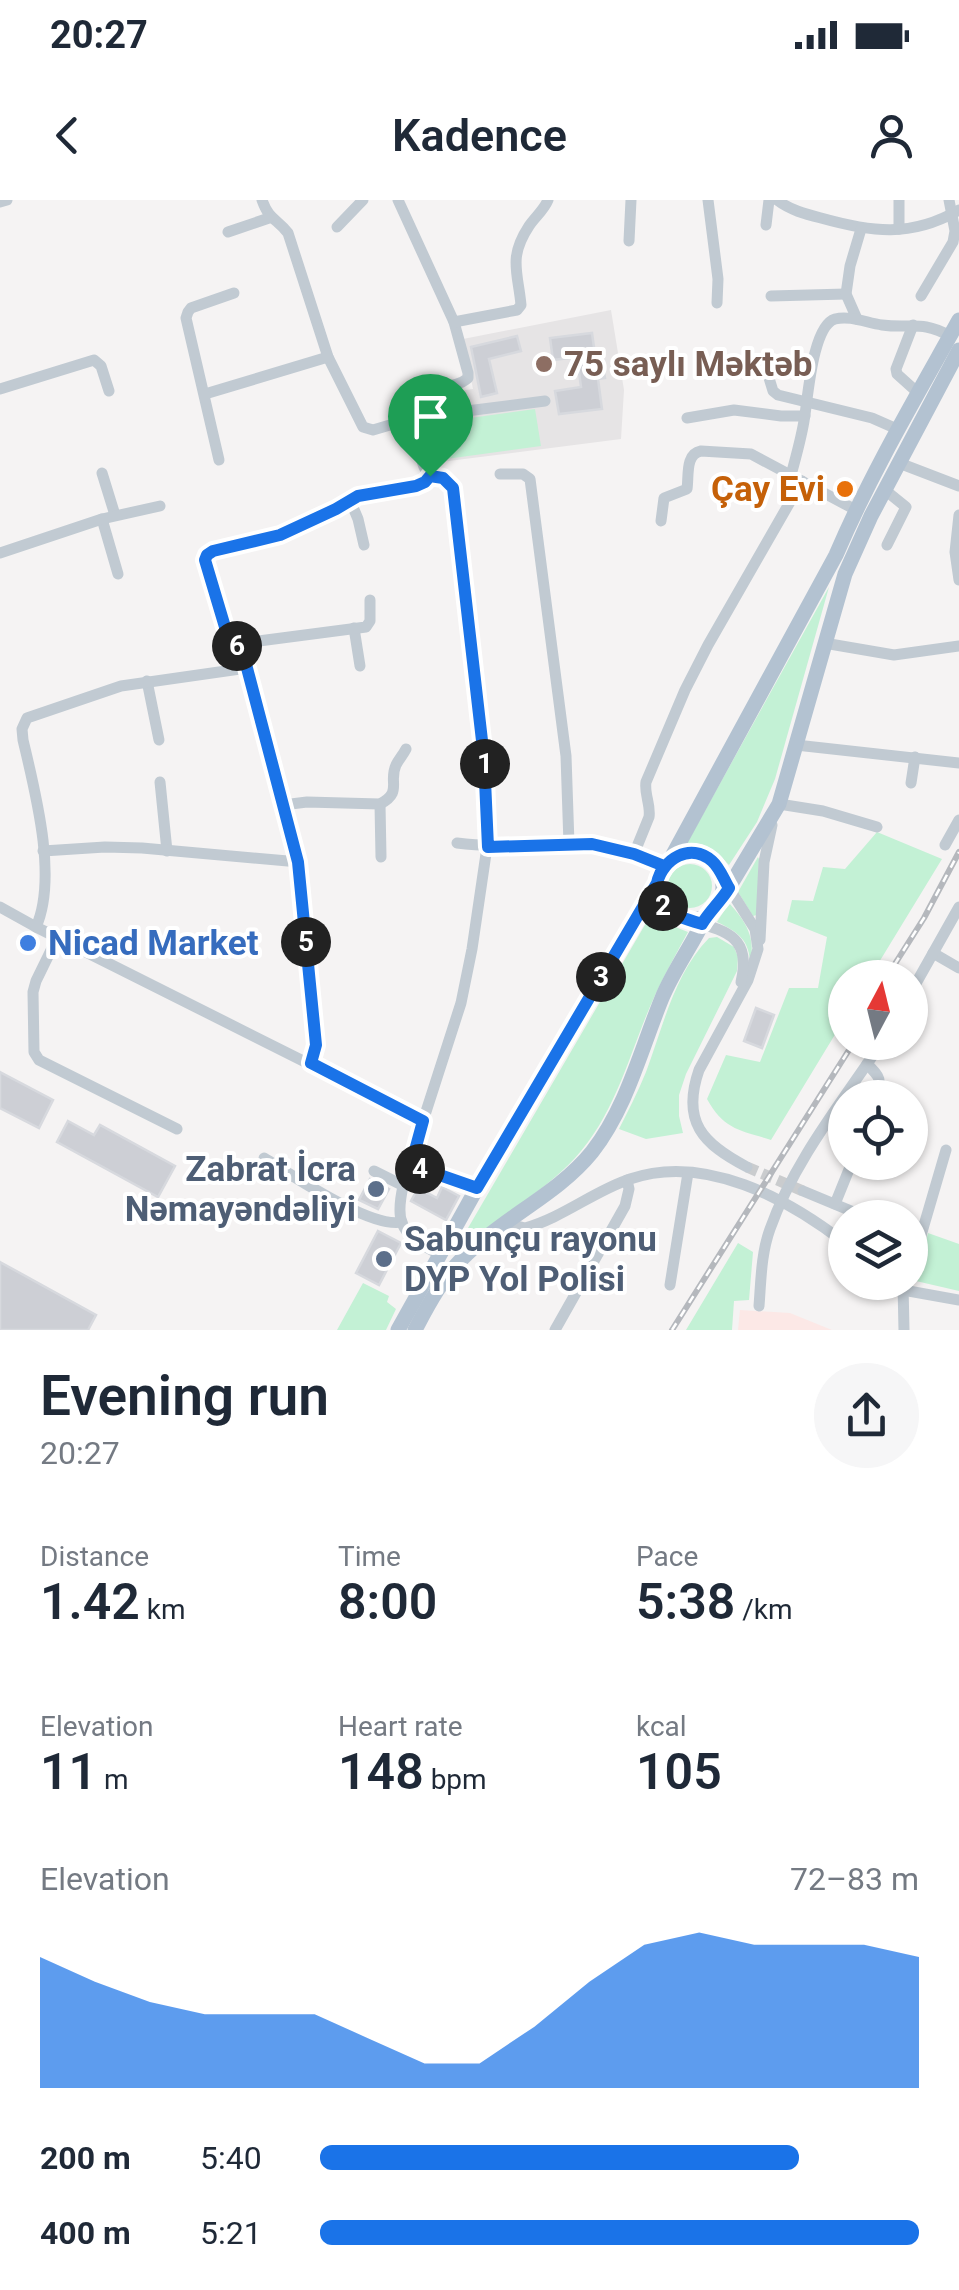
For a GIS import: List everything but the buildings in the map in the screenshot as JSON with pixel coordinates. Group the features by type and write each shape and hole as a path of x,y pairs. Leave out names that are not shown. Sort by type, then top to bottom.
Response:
{"main road":[{"path":"398,1330 657,883 836,554 885,490 955,343 959,320"},
{"path":"415,1330 455,1265 578,1168 606,1133 699,920 720,904 726,883 776,809 864,513 897,429 918,392 955,343"},
{"path":"667,863 687,853 705,856 726,883"},
{"path":"657,883 664,909 680,919 699,920"}],"street":[{"path":"262,200 269,218 288,232 328,357 360,422 367,430 416,417"},
{"path":"337,227 362,200"},
{"path":"398,200 454,322 468,378 460,384 420,392 416,417 422,461 430,476"},
{"path":"454,322 517,310 521,304 517,256 529,226 548,200"},
{"path":"629,241 631,200"},
{"path":"708,200 718,279 716,303"},
{"path":"766,226 769,200"},
{"path":"777,200 788,208 860,229 899,229 955,212"},
{"path":"898,200 899,229"},
{"path":"921,296 953,242 955,212 949,200"},
{"path":"228,232 269,218"},
{"path":"857,319 846,294 860,229"},
{"path":"219,460 186,318 188,312 234,293"},
{"path":"771,296 846,294"},
{"path":"634,854 649,817 646,782 685,690 796,478 806,401 824,329 837,318 883,325 934,326 955,343"},
{"path":"913,324 896,368 897,374 918,392"},
{"path":"204,394 328,357"},
{"path":"0,389 94,360 101,366 109,391"},
{"path":"769,378 778,394 872,418 897,429"},
{"path":"432,387 438,411 443,414 545,402"},
{"path":"687,418 734,410 805,416"},
{"path":"661,520 664,498 686,489 694,452 751,454 864,513"},
{"path":"898,463 959,486"},
{"path":"102,473 118,574"},
{"path":"500,474 523,474 530,479 566,756 569,844"},
{"path":"311,1063 316,1045 298,862 247,668 225,627 205,560 213,551 292,531 364,493 416,486 430,476"},
{"path":"430,476 443,478 453,488 484,758 488,847 460,1003 400,1209 402,1222 418,1242 439,1254"},
{"path":"885,490 906,506 887,545"},
{"path":"350,500 364,545"},
{"path":"0,554 108,517 160,506"},
{"path":"959,515 959,580"},
{"path":"236,644 366,626 370,621 370,600"},
{"path":"354,628 360,666"},
{"path":"824,643 894,655 959,646"},
{"path":"36,928 44,900 42,850 40,810 22,740 27,718 120,686 247,668"},
{"path":"147,680 159,740"},
{"path":"796,745 959,763"},
{"path":"283,805 380,804 392,796 395,766 406,750"},
{"path":"911,783 914,758"},
{"path":"160,782 168,851"},
{"path":"380,804 381,858"},
{"path":"747,1167 703,1136 692,1112 694,1084 748,980 758,949 764,862 776,809 824,810 876,827"},
{"path":"945,846 959,820"},
{"path":"457,843 488,847 592,844 667,863"},
{"path":"42,850 106,847 298,862"},
{"path":"726,883 754,928 758,949"},
{"path":"0,906 36,928 423,1121"},
{"path":"928,963 959,907"},
{"path":"699,920 728,934 742,946 744,964 733,1005"},
{"path":"57,938 33,992 34,1052 39,1060 177,1129"},
{"path":"933,954 959,968"},
{"path":"759,1306 765,1247 788,1187 833,1111 870,1060"},
{"path":"867,1064 880,1080"},
{"path":"928,1211 946,1150"},
{"path":"264,1158 340,1203 384,1222 402,1222"},
{"path":"411,1165 477,1188"},
{"path":"374,1170 404,1186"},
{"path":"510,1218 517,1226 533,1226 627,1180 666,1172 735,1182 782,1202 828,1231"},
{"path":"670,1285 688,1173"},
{"path":"555,1330 626,1206 627,1180"},
{"path":"802,1191 828,1201"},
{"path":"928,1292 959,1300"},
{"path":"903,1300 904,1330"}],"shaded area":[{"name":"75 saylı Məktəb","path":"611,310 624,390 621,439 433,463 423,396 473,389 463,339"},
{"path":"740,1310 790,1313 832,1330 738,1330"}],"green space":[{"path":"535,409 541,446 446,459 441,422"},
{"path":"829,587 775,779 757,822 729,865 711,848 687,843"},
{"path":"877,832 942,859 880,960 828,960 828,1046 771,1140 734,1127 720,1117 707,1099 726,1055 760,1062 789,988 818,988 827,937 787,921 792,900 813,901 823,867 845,869"},
{"path":"758,857 757,915 753,916 738,892"},
{"path":"690,864 706,870 712,886 706,902 690,908 674,902 668,886 674,870"},
{"path":"729,903 748,931 752,947 750,965 748,949 741,938 717,922"},
{"path":"653,911 670,925 688,932 656,993 602,1120 563,1170 454,1252"},
{"path":"717,937 734,947 737,971 679,1095 683,1133 646,1139 619,1129 646,1072 678,984 697,952 709,938"},
{"path":"928,1233 959,1244 959,1291 928,1284"},
{"path":"738,1243 753,1252 749,1300 734,1301 732,1330 686,1330"},
{"path":"363,1283 389,1296 387,1302 396,1309 386,1330 337,1330"}],"tunnel":[{"path":"747,1167 803,1191"}],"railway":[{"path":"897,960 959,852"},
{"path":"672,1330 843,1060"}],"place":[{"name":"75 saylı Məktəb","path":"544,364"},
{"name":"Çay Evi","path":"845,489"},
{"name":"Nicad Market","path":"28,943"},
{"name":"Zabrat İcra Nəmayəndəliyi","path":"376,1189"},
{"name":"Sabunçu rayonu DYP Yol Polisi","path":"384,1259"}],"route":[{"path":"430,476 416,486 364,493 292,531 213,551 205,560 225,627 247,668 298,862 316,1045 311,1063 423,1121 411,1165 477,1188 664,866 687,853 705,856 729,888 702,924 680,919 664,909 657,883 664,866 634,854 592,844 488,847 484,758 453,488 443,478 430,476"}]}
